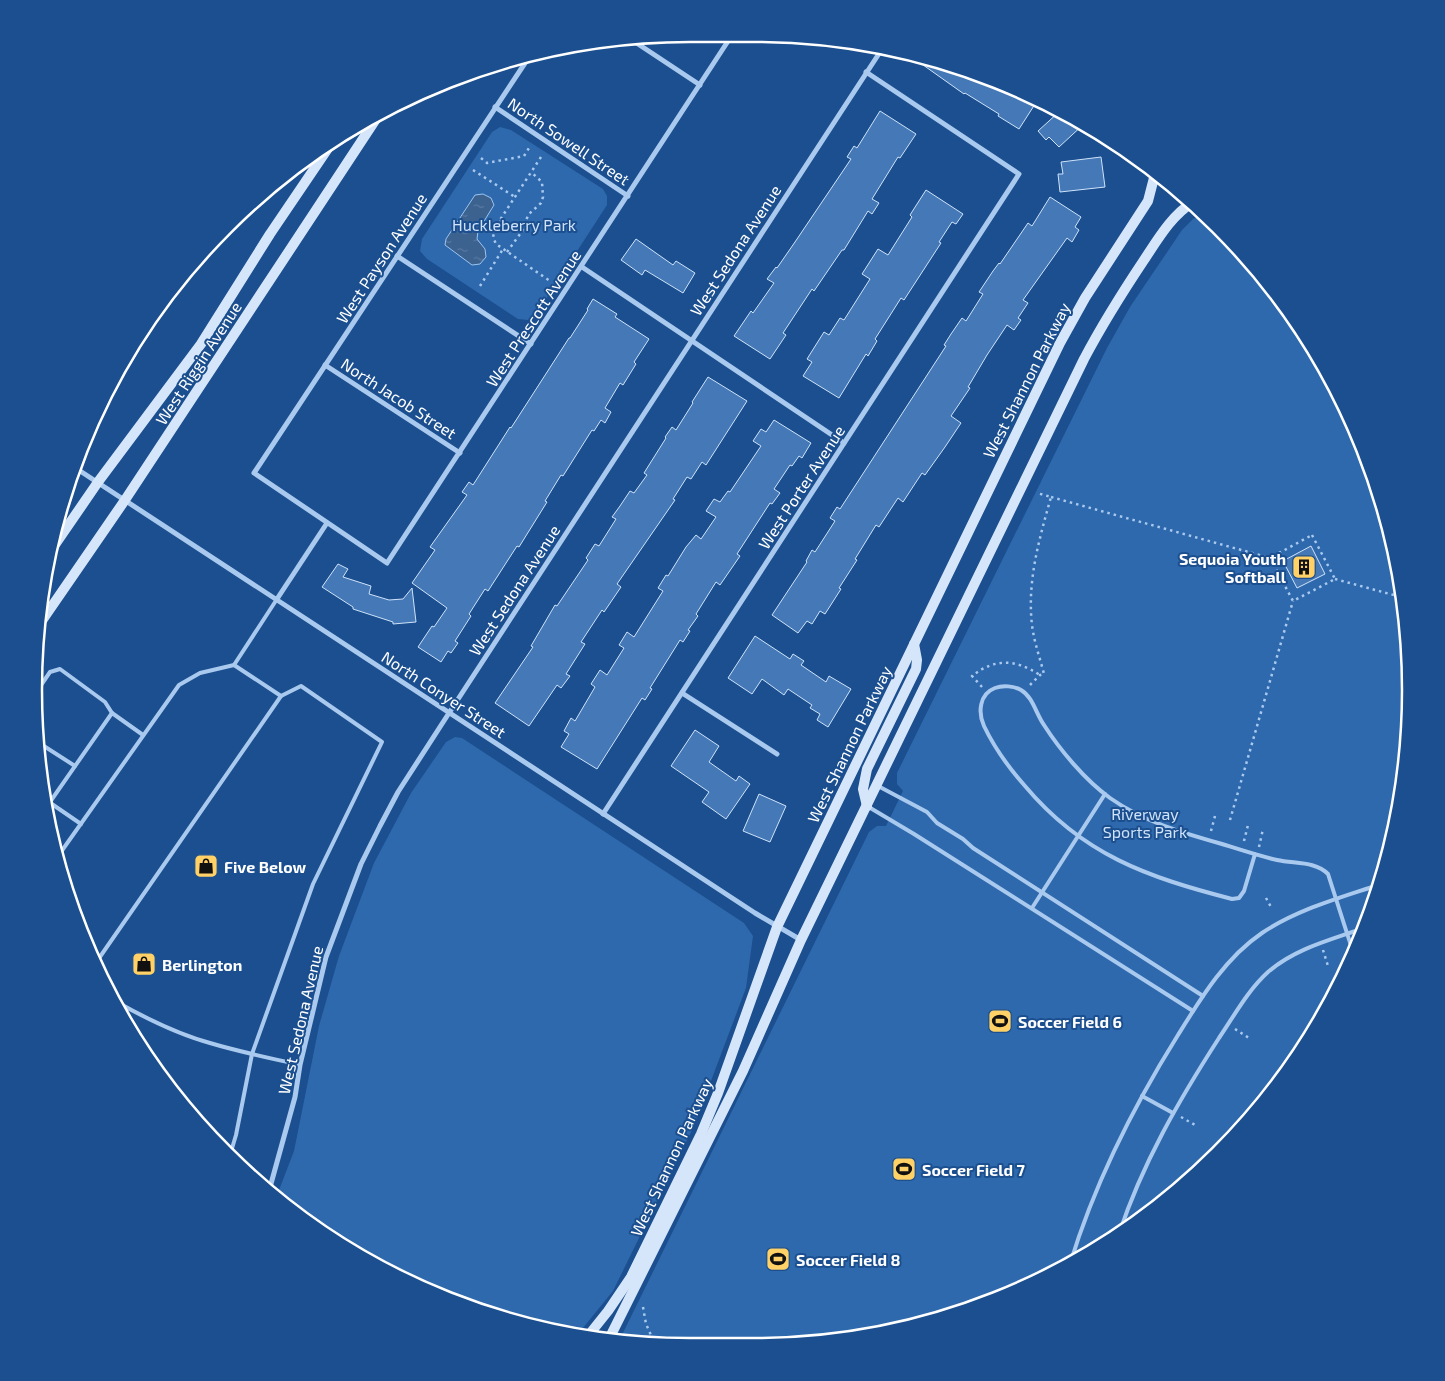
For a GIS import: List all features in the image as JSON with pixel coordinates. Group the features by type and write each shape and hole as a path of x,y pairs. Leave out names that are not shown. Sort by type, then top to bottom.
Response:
{"street":[{"name":"West Prescott Avenue","path":"327,523 387,563 728,42"},
{"path":"639,45 700,85"},
{"name":"West Sedona Avenue","path":"271,1184 295,1097 300,1065 326,957 362,864 398,792 878,55"},
{"name":"West Payson Avenue","path":"327,523 254,473 523,65"},
{"name":"West Porter Avenue","path":"603,814 1019,174 866,72"},
{"name":"North Sowell Street","path":"495,108 628,196"},
{"name":"West Riggin Avenue","path":"47,613 125,500 371,126"},
{"name":"West Riggin Avenue","path":"62,534 98,482 201,344 270,234 321,158"},
{"name":"West Shannon Parkway","path":"592,1331 631,1277 701,1134 718,1093 777,926 1060,343 1085,298 1148,201 1154,180"},
{"name":"West Shannon Parkway","path":"612,1334 743,1071 801,940 1098,332 1115,303 1166,228 1178,213 1186,207"},
{"path":"397,256 531,344"},
{"path":"582,267 844,444"},
{"name":"North Jacob Street","path":"325,365 460,453"},
{"name":"North Conyer Street","path":"81,471 603,814 801,940"},
{"path":"277,599 327,523"},
{"path":"867,806 863,789 867,769 916,669 914,644"},
{"path":"682,693 777,754"}],"lane":[{"path":"63,849 179,685 200,674 234,665 277,599"},
{"path":"234,665 281,696"},
{"path":"42,682 50,672 60,670 105,702 112,712 143,735"},
{"path":"100,957 281,696 301,686 382,742 313,884 252,1054 232,1149"},
{"path":"1256,854 1244,891 1239,898 1232,899 1146,874 1116,860 1077,837 1042,807 1005,762 983,724 979,711 983,698 995,688 1009,686 1024,692 1043,724 1075,765 1096,787 1130,810 1177,832 1278,860 1321,867 1328,874 1350,944"},
{"path":"52,796 112,712"},
{"path":"45,747 75,766"},
{"path":"878,785 928,812 937,823 973,848 1203,996"},
{"path":"1032,908 1105,794"},
{"path":"53,804 81,824"},
{"path":"867,806 1193,1011"},
{"path":"1073,1254 1100,1181 1126,1124 1193,1011 1227,964 1262,933 1308,909 1372,887"},
{"path":"1123,1224 1152,1153 1173,1113 1253,988 1268,972 1298,952 1321,942 1356,931"},
{"path":"125,1006 175,1030 209,1043 300,1065"},
{"path":"1142,1096 1173,1113"}],"path":[{"path":"481,158 487,163 524,156 529,148"},
{"path":"541,157 500,220 493,237 496,244 550,281"},
{"path":"473,170 515,197"},
{"path":"507,252 525,227 529,214 543,197 542,182 531,172"},
{"path":"500,220 520,233"},
{"path":"480,286 503,249"},
{"path":"1037,493 1270,558 1312,535 1335,579"},
{"path":"1024,692 1040,675 1044,674 1032,626 1032,578 1037,546 1051,497"},
{"path":"1230,820 1293,601 1270,558"},
{"path":"1293,601 1335,579 1395,595"},
{"path":"988,694 972,676 981,669 993,664 1005,662 1017,664 1029,668 1040,675"},
{"path":"1208,840 1215,816"},
{"path":"1241,850 1248,825"},
{"path":"1256,854 1263,830"},
{"path":"1266,898 1271,907"},
{"path":"1321,942 1328,966"},
{"path":"1173,1113 1195,1125"},
{"path":"643,1307 646,1324 652,1337"}],"green space":[{"name":"Huckleberry Park","path":"500,127 511,130 603,189 607,196 607,205 537,313 528,320 518,319 427,259 420,251 422,239 492,132"},
{"name":"Riverway Sports Park","path":"1197,217 1242,263 1269,296 1316,367 1336,404 1368,482 1390,564 1401,648 1401,733 1397,775 1390,817 1368,899 1336,977 1316,1014 1269,1085 1213,1149 1149,1205 1078,1252 1041,1272 963,1304 881,1326 839,1333 797,1337 754,1338 648,1337 622,1335 869,832 877,826 886,826 903,791 897,784 897,773 1107,348 1130,307 1182,230"},
{"path":"455,737 462,738 744,923 753,936 746,988 694,1126 613,1291 582,1329 523,1316 482,1304 404,1272 366,1252 330,1229 279,1191 294,1151 319,1026 339,956 374,863 411,793 446,742"}],"water":[{"path":"483,194 491,198 494,205 478,231 477,239 485,249 486,257 480,264 472,265 445,245 446,239 475,195"}],"building":[{"path":"924,66 963,77 1034,106 1019,129 998,116 999,114 964,94"},
{"path":"880,111 916,134 900,158 898,157 872,199 879,203 872,214 868,211 844,250 842,250 814,291 812,289 783,333 786,335 770,359 734,336 774,283 767,279 777,268 851,159 847,157 854,146 857,148"},
{"path":"1054,116 1079,129 1059,147 1049,137 1046,140 1038,131"},
{"path":"1101,157 1105,187 1060,192 1058,174 1063,174 1061,162"},
{"path":"926,190 963,214 956,224 952,222 939,242 941,243 904,300 901,298 875,339 877,341 868,356 866,354 839,398 803,376 812,362 807,359 824,332 829,335 840,318 844,320 870,279 862,274 878,249 888,255 912,217 910,215"},
{"path":"1050,197 1081,217 1075,227 1079,230 1072,242 1067,238 1023,300 1028,303 1018,318 1021,320 1014,330 1007,325 987,355 968,387 970,388 951,416 961,423 945,447 925,475 922,473 903,502 898,498 879,527 876,525 825,614 820,611 812,624 807,621 798,633 772,615 807,562 812,550 815,552 835,521 830,518 837,507 840,509 946,346 944,345 951,334 962,318 966,321 983,294 979,292 993,271 1000,264 1028,223 1032,226"},
{"path":"636,239 673,265 676,261 695,273 683,293 645,270 642,275 621,260"},
{"path":"593,299 617,314 615,317 649,339 634,362 636,364 623,385 620,383 605,408 611,412 605,423 601,420 594,431 592,430 563,476 561,475 545,501 547,502 519,547 517,546 488,591 485,589 469,614 471,616 455,641 458,643 451,653 448,651 441,662 418,647 447,608 412,583 435,550 430,547 467,495 462,492 469,482 473,485 570,338"},
{"path":"708,377 747,401 706,465 702,462 691,479 687,477 673,499 675,500 617,584 621,587 604,612 602,610 581,642 585,644 566,674 570,676 561,688 557,685 529,726 495,703 533,647 531,646 555,605 557,606 588,560 586,558 595,544 599,546 616,519 612,517 630,491 634,493 647,475 644,473 665,437 672,427 676,430"},
{"path":"774,420 811,443 802,458 799,456 792,466 790,465 774,489 780,493 772,504 770,503 737,554 740,556 720,585 716,582 696,614 698,616 688,630 690,631 683,642 680,640 650,688 652,689 645,700 642,698 597,769 561,747 569,734 564,731 571,718 575,721 595,687 591,684 600,670 607,675 624,648 619,645 627,632 634,637 663,591 658,588 666,575 668,576 696,535 701,539 716,517 706,511 714,499 720,502 728,491 730,492 761,446 753,441 761,429 766,432"},
{"name":"Sequoia Youth Softball","path":"1311,546 1325,574 1297,588 1283,561"},
{"path":"338,564 348,569 343,577 371,586 369,594 389,600 403,599 412,588 416,622 393,624 393,622 353,609 353,607 322,587"},
{"path":"755,636 790,659 793,654 804,661 801,665 826,682 829,676 851,689 828,727 817,720 820,714 810,708 812,705 788,689 784,695 762,679 752,694 728,678"},
{"path":"695,730 719,746 709,762 736,781 739,776 750,784 726,819 702,802 709,792 671,766"},
{"path":"759,794 786,806 770,842 743,831"}],"place":[{"name":"Sequoia Youth Softball","path":"1304,567"},
{"name":"Five Below","path":"206,866"},
{"name":"Berlington","path":"144,964"},
{"name":"Soccer Field 6","path":"1000,1021"},
{"name":"Soccer Field 7","path":"904,1169"},
{"name":"Soccer Field 8","path":"778,1259"}]}
